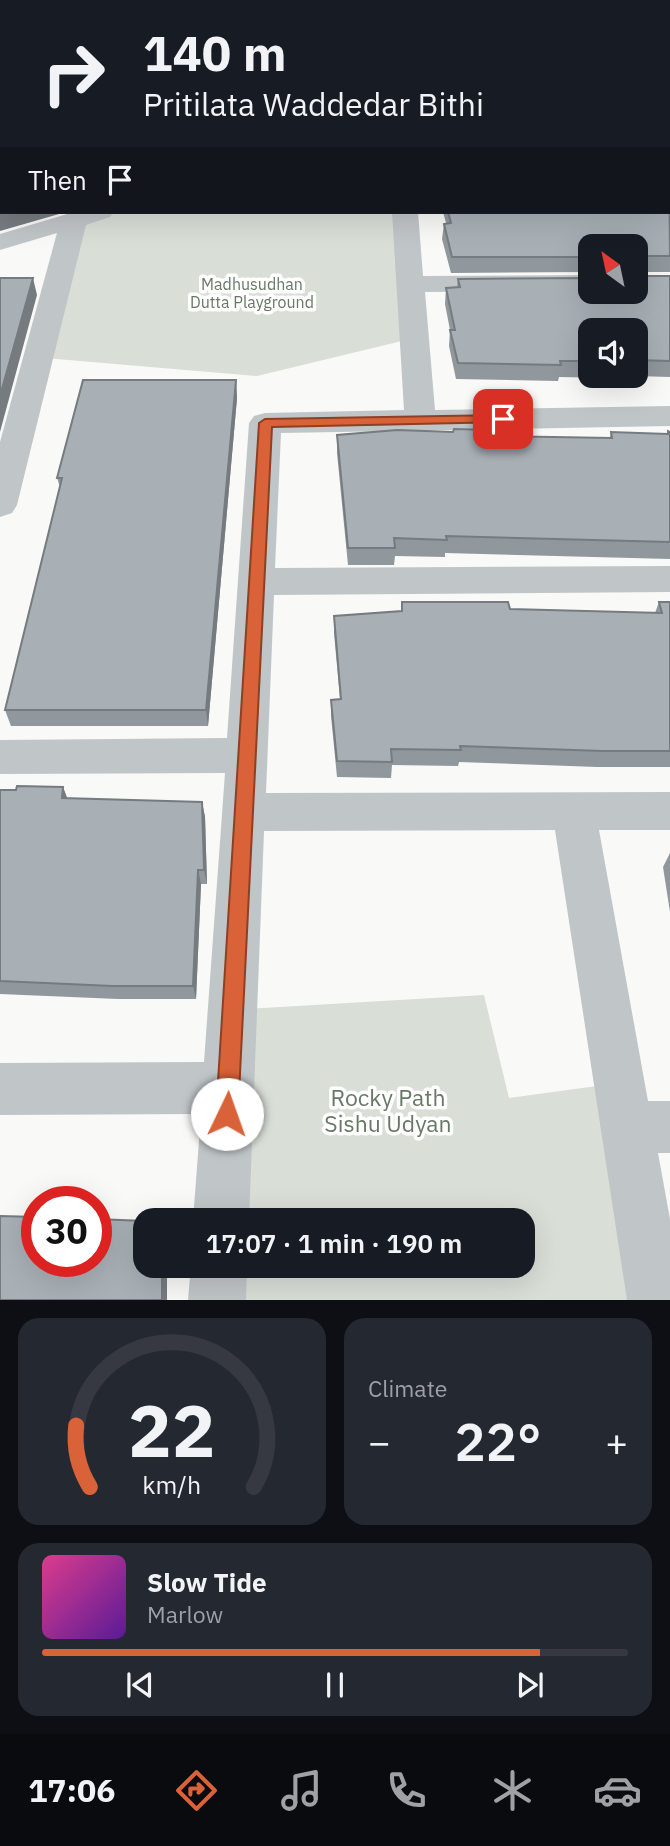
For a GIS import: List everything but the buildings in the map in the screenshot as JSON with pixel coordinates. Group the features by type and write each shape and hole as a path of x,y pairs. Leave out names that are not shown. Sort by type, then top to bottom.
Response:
{"street":[{"path":"405,214 420,420"},
{"path":"0,242 88,216"},
{"path":"0,505 88,216"},
{"path":"411,284 578,283"},
{"path":"222,1208 265,423 670,416"},
{"path":"257,582 670,579"},
{"path":"0,757 247,755"},
{"path":"573,811 649,1128 656,1300"},
{"path":"244,812 670,811"},
{"path":"0,1089 229,1088"},
{"path":"217,1300 218,1278"}],"green space":[{"name":"Madhusudhan Dutta Playground","path":"110,214 405,214 406,340 257,376 45,358 80,223"},
{"name":"Rocky Path Sishu Udyan","path":"484,995 509,1098 619,1083 656,1300 223,1300 224,1278 535,1278 535,1208 230,1208 245,1009"}],"route":[{"path":"227,1114 265,423 503,419"}]}
